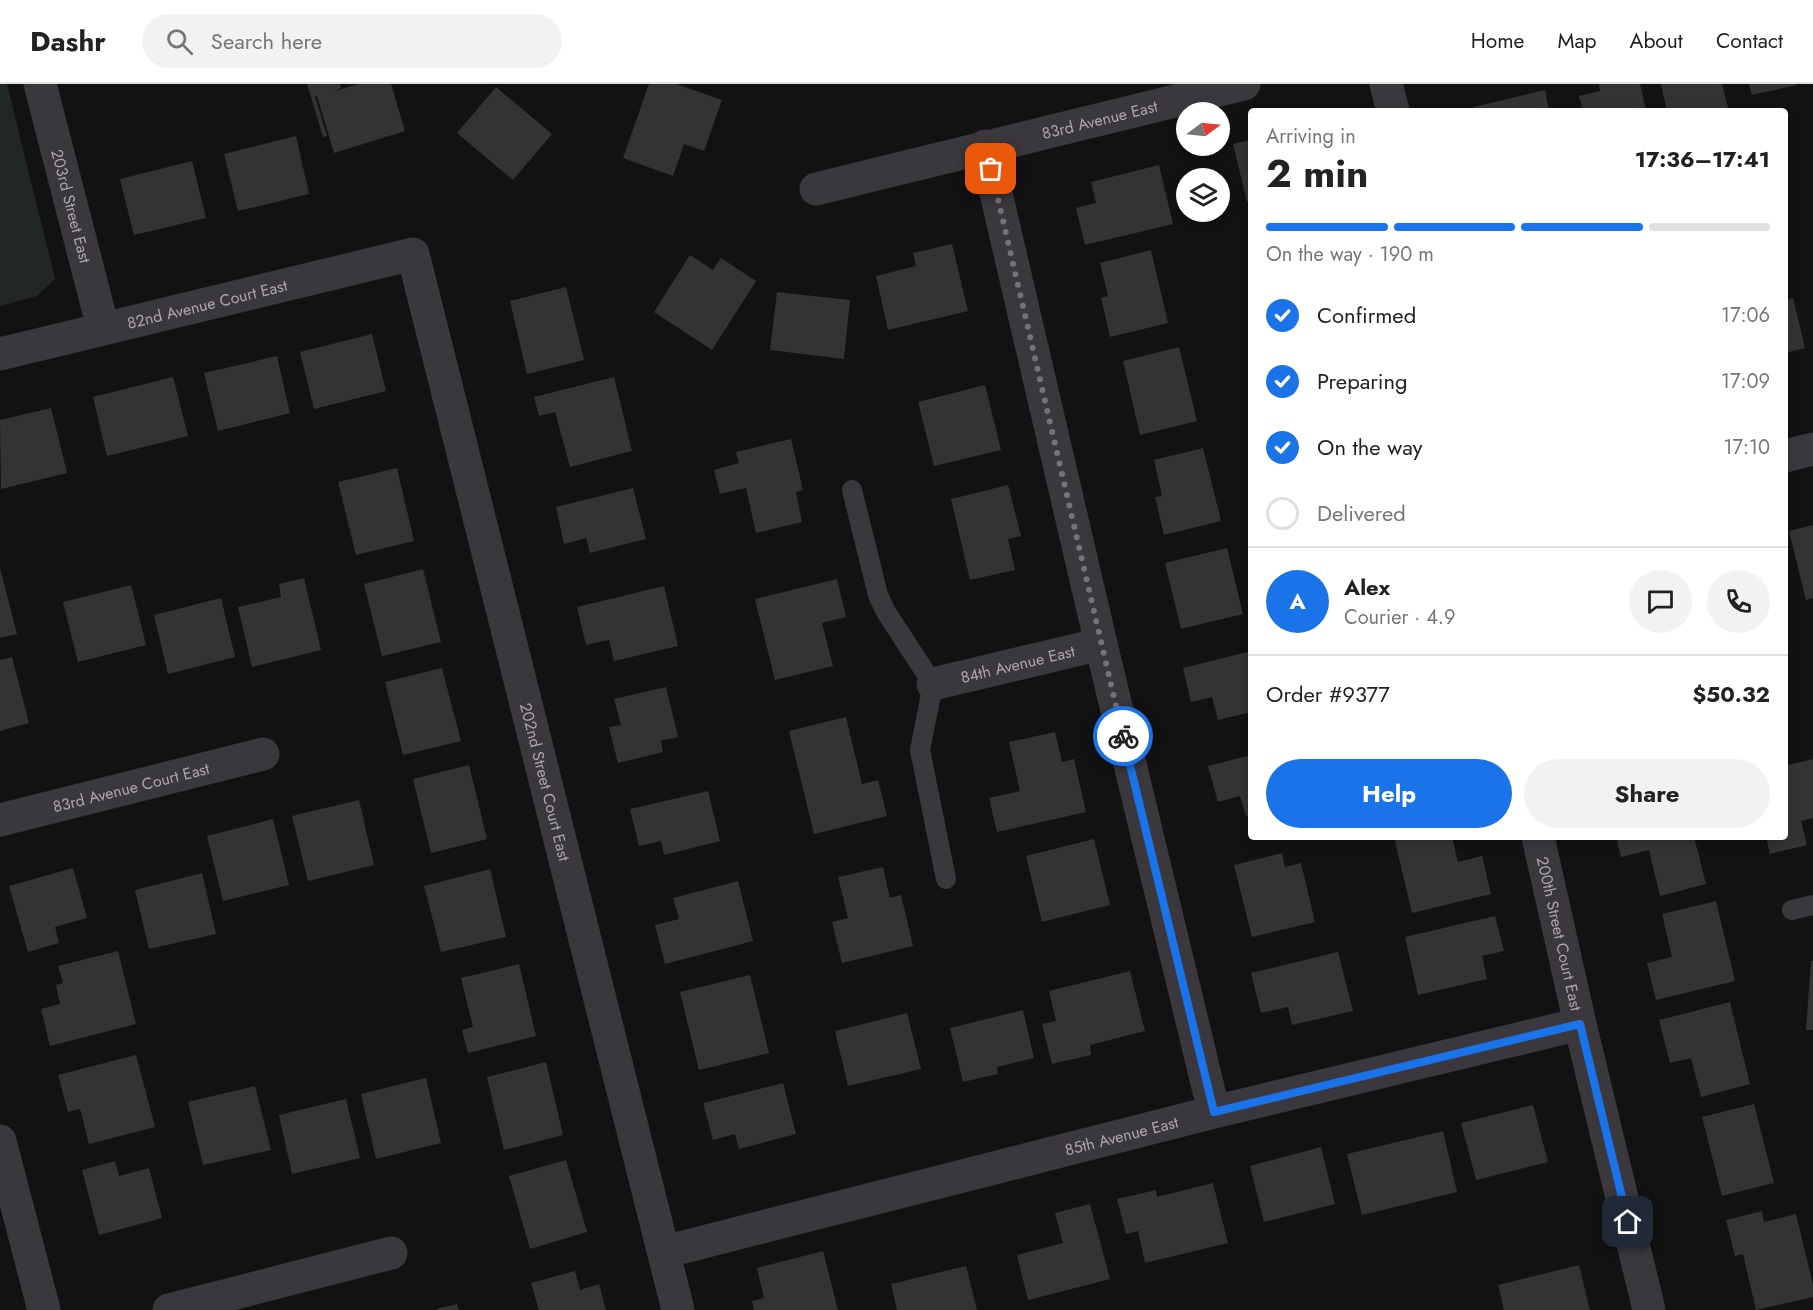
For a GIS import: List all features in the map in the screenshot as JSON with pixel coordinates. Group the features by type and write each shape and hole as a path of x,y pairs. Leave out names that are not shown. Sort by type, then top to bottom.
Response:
{"street":[{"name":"203rd Street East","path":"40,84 103,328"},
{"name":"83rd Avenue East","path":"816,189 1244,84"},
{"path":"1386,84 1392,108"},
{"path":"985,146 1101,644 1214,1112"},
{"name":"82nd Avenue Court East","path":"0,354 413,254"},
{"name":"202nd Street Court East","path":"413,254 678,1310"},
{"path":"1788,455 1813,449"},
{"name":"84th Avenue East","path":"933,684 1101,644"},
{"name":"83rd Avenue Court East","path":"0,820 263,754"},
{"name":"200th Street Court East","path":"1539,840 1580,1024 1649,1310"},
{"name":"85th Avenue East","path":"664,1252 1214,1112 1580,1024"},
{"path":"0,1141 44,1310"},
{"path":"169,1310 391,1253"}],"lane":[{"path":"852,490 878,595 886,612 933,684 921,750 946,879"},
{"path":"1792,910 1813,906"}],"shaded area":[{"path":"0,84 7,84 55,279 37,296 0,306"}],"building":[{"path":"307,84 340,84 341,88 334,91 359,84 391,84 405,131 334,153 317,96 315,96 327,136 323,137"},
{"path":"649,84 676,84 722,100 704,151 684,144 673,176 623,158"},
{"path":"1599,84 1640,84 1645,108 1582,108 1579,96 1600,91"},
{"path":"1661,84 1722,84 1728,108 1666,108"},
{"path":"1749,84 1796,84 1796,85 1752,95"},
{"path":"496,87 552,134 513,180 457,133"},
{"path":"1545,90 1548,108 1474,108"},
{"path":"296,136 309,194 238,211 224,154"},
{"path":"1248,141 1248,202 1247,202 1233,144"},
{"path":"192,161 206,218 134,235 120,179"},
{"path":"1159,165 1173,224 1085,245 1076,208 1096,203 1091,182"},
{"path":"952,244 968,311 888,330 876,276 916,266 913,253"},
{"path":"1151,250 1168,323 1110,337 1101,298 1108,296 1100,263"},
{"path":"690,255 713,270 721,258 756,281 712,350 654,312"},
{"path":"566,287 584,360 527,374 510,301"},
{"path":"777,292 850,300 844,359 770,350"},
{"path":"1793,298 1805,348 1788,352 1788,299"},
{"path":"372,334 386,391 314,409 300,352"},
{"path":"1179,347 1197,421 1140,435 1123,361"},
{"path":"277,356 290,413 218,431 204,373"},
{"path":"173,377 188,436 107,456 93,397"},
{"path":"614,377 632,451 570,467 555,412 539,416 534,397"},
{"path":"985,385 1001,450 934,466 918,402"},
{"path":"51,408 67,473 1,489 0,420"},
{"path":"791,439 803,490 796,492 802,522 756,533 746,488 720,494 714,470 739,463 736,452"},
{"path":"1203,448 1221,521 1164,535 1155,497 1162,496 1154,460"},
{"path":"397,468 414,541 356,555 338,482"},
{"path":"1008,485 1021,536 1008,539 1015,570 970,580 951,499"},
{"path":"633,488 646,539 590,553 586,538 564,544 556,507"},
{"path":"1813,525 1813,598 1806,600 1789,531"},
{"path":"1227,548 1243,614 1181,629 1165,563"},
{"path":"0,568 17,634 0,638"},
{"path":"423,569 441,642 382,656 364,584"},
{"path":"304,578 321,650 252,667 238,607 281,597 279,584"},
{"path":"837,579 846,617 822,623 833,666 775,680 755,599"},
{"path":"131,585 146,645 78,662 63,602"},
{"path":"664,586 678,646 614,661 609,640 586,645 577,607"},
{"path":"221,598 235,657 168,674 154,615"},
{"path":"1248,652 1248,713 1218,720 1212,697 1191,702 1183,668"},
{"path":"12,657 29,723 0,731 0,660"},
{"path":"442,668 461,741 403,755 385,682"},
{"path":"666,687 678,737 661,741 663,752 618,763 609,727 621,725 614,699"},
{"path":"846,717 862,784 878,780 887,816 814,834 789,731"},
{"path":"1055,732 1062,762 1074,759 1086,812 997,832 989,798 1020,791 1009,742"},
{"path":"1248,756 1248,816 1246,816 1240,796 1218,802 1208,766"},
{"path":"1813,759 1813,818 1801,821 1807,845 1770,854 1767,840 1788,840 1788,765"},
{"path":"469,765 487,839 431,853 413,779"},
{"path":"708,791 720,841 664,855 661,841 639,846 630,809"},
{"path":"359,800 374,865 308,881 292,816"},
{"path":"273,819 289,885 223,901 207,836"},
{"path":"1094,839 1110,905 1042,922 1026,856"},
{"path":"1395,840 1453,840 1458,862 1482,856 1491,894 1412,913"},
{"path":"1617,840 1695,840 1706,884 1660,896 1649,850 1621,857"},
{"path":"1282,853 1285,867 1301,863 1315,922 1252,937 1234,865"},
{"path":"883,867 890,898 901,895 913,946 842,963 832,922 848,918 838,877"},
{"path":"73,868 87,918 55,927 59,943 28,952 9,886"},
{"path":"490,869 506,937 441,952 424,886"},
{"path":"202,873 216,934 149,949 135,890"},
{"path":"738,881 753,941 665,964 655,925 679,919 673,898"},
{"path":"1716,901 1735,981 1656,1000 1647,963 1672,957 1662,914"},
{"path":"1495,916 1504,951 1482,956 1487,979 1418,995 1405,937"},
{"path":"118,951 136,1024 50,1046 41,1009 60,1004 56,985 63,983 58,966"},
{"path":"1338,952 1353,1011 1292,1025 1288,1007 1261,1013 1251,973"},
{"path":"1811,961 1813,961 1813,1030 1806,1030"},
{"path":"519,964 536,1036 468,1053 462,1030 473,1027 461,978"},
{"path":"1130,971 1145,1031 1090,1045 1091,1055 1052,1064 1042,1024 1056,1021 1049,991"},
{"path":"750,975 769,1053 699,1070 680,992"},
{"path":"1730,1002 1750,1084 1701,1097 1691,1058 1670,1063 1659,1020"},
{"path":"1023,1010 1034,1058 997,1067 998,1074 963,1082 950,1028"},
{"path":"907,1013 921,1069 848,1086 835,1031"},
{"path":"136,1055 155,1127 89,1144 80,1109 68,1112 58,1075"},
{"path":"546,1062 563,1135 504,1150 487,1077"},
{"path":"426,1078 441,1143 376,1159 361,1094"},
{"path":"783,1083 796,1134 739,1149 735,1134 713,1140 703,1103"},
{"path":"255,1086 271,1150 203,1165 188,1102"},
{"path":"346,1099 360,1158 292,1174 279,1115"},
{"path":"1754,1104 1774,1183 1722,1196 1702,1117"},
{"path":"1533,1105 1548,1162 1476,1180 1461,1123"},
{"path":"1443,1131 1457,1192 1362,1215 1347,1154"},
{"path":"1321,1147 1335,1204 1264,1222 1250,1166"},
{"path":"566,1160 587,1232 530,1249 509,1176"},
{"path":"115,1161 119,1176 149,1168 162,1218 99,1235 82,1170"},
{"path":"1213,1183 1228,1243 1145,1263 1138,1231 1126,1234 1117,1199 1156,1190 1157,1197"},
{"path":"1090,1204 1110,1279 1028,1300 1017,1255 1063,1243 1055,1213"},
{"path":"1762,1211 1764,1222 1796,1214 1813,1285 1813,1297 1756,1310 1743,1254 1735,1256 1726,1220"},
{"path":"823,1251 838,1310 754,1310 752,1301 764,1298 757,1268"},
{"path":"1579,1265 1590,1310 1504,1310 1498,1285"},
{"path":"966,1266 977,1310 897,1310 891,1284"},
{"path":"575,1271 580,1290 599,1284 606,1310 539,1310 531,1283"},
{"path":"457,1304 459,1310 437,1310 437,1309"}],"way so far":[{"path":"991,169 1123,736"}],"route":[{"path":"1123,736 1214,1112 1580,1024 1628,1222"}]}
